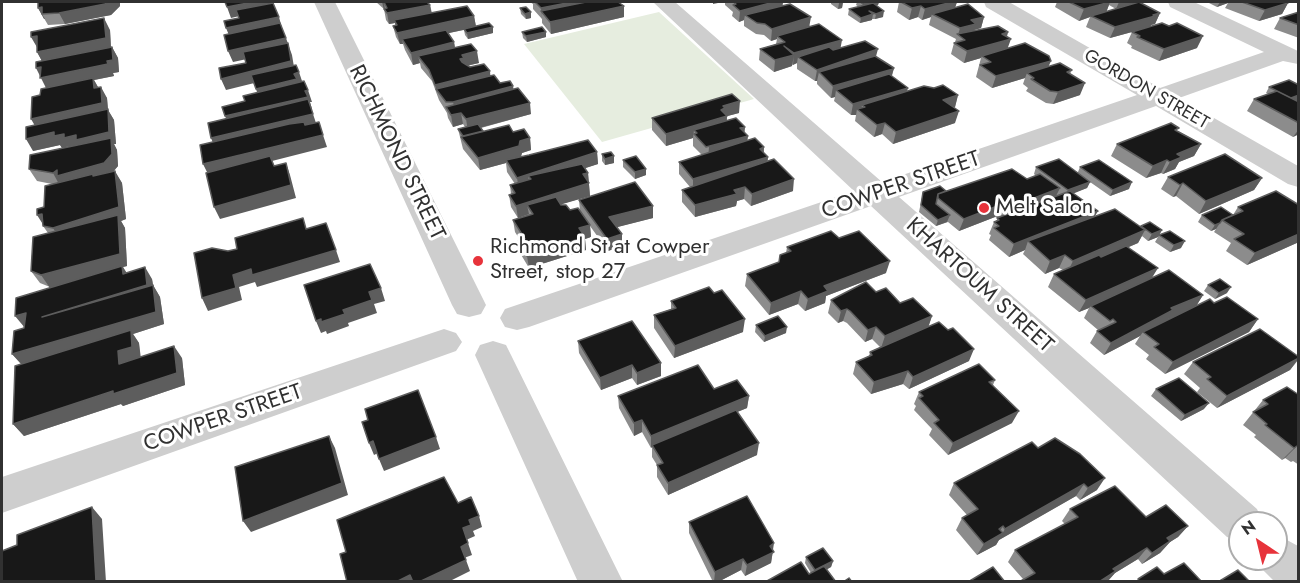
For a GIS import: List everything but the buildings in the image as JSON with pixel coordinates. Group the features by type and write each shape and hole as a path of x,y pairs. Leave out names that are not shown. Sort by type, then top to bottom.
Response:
{"street":[{"name":"RICHMOND STREET","path":"324,2 469,305"},
{"name":"KHARTOUM STREET","path":"663,2 1229,511"},
{"name":"GORDON STREET","path":"994,2 1299,178"},
{"path":"1178,2 1292,57"},
{"name":"COWPER STREET","path":"516,318 1158,97 1292,57"},
{"path":"493,303 511,311 519,326 512,343 493,355 480,358 457,355 444,342 445,325 459,310 469,305 493,303"},
{"name":"COWPER STREET","path":"2,495 444,342"},
{"path":"493,355 601,582"}],"shaded area":[{"path":"659,12 754,99 602,142 524,44"}],"place":[{"name":"Melt Salon","path":"984,208"},
{"name":"Richmond St at Cowper Street, stop 27","path":"478,261"}]}
